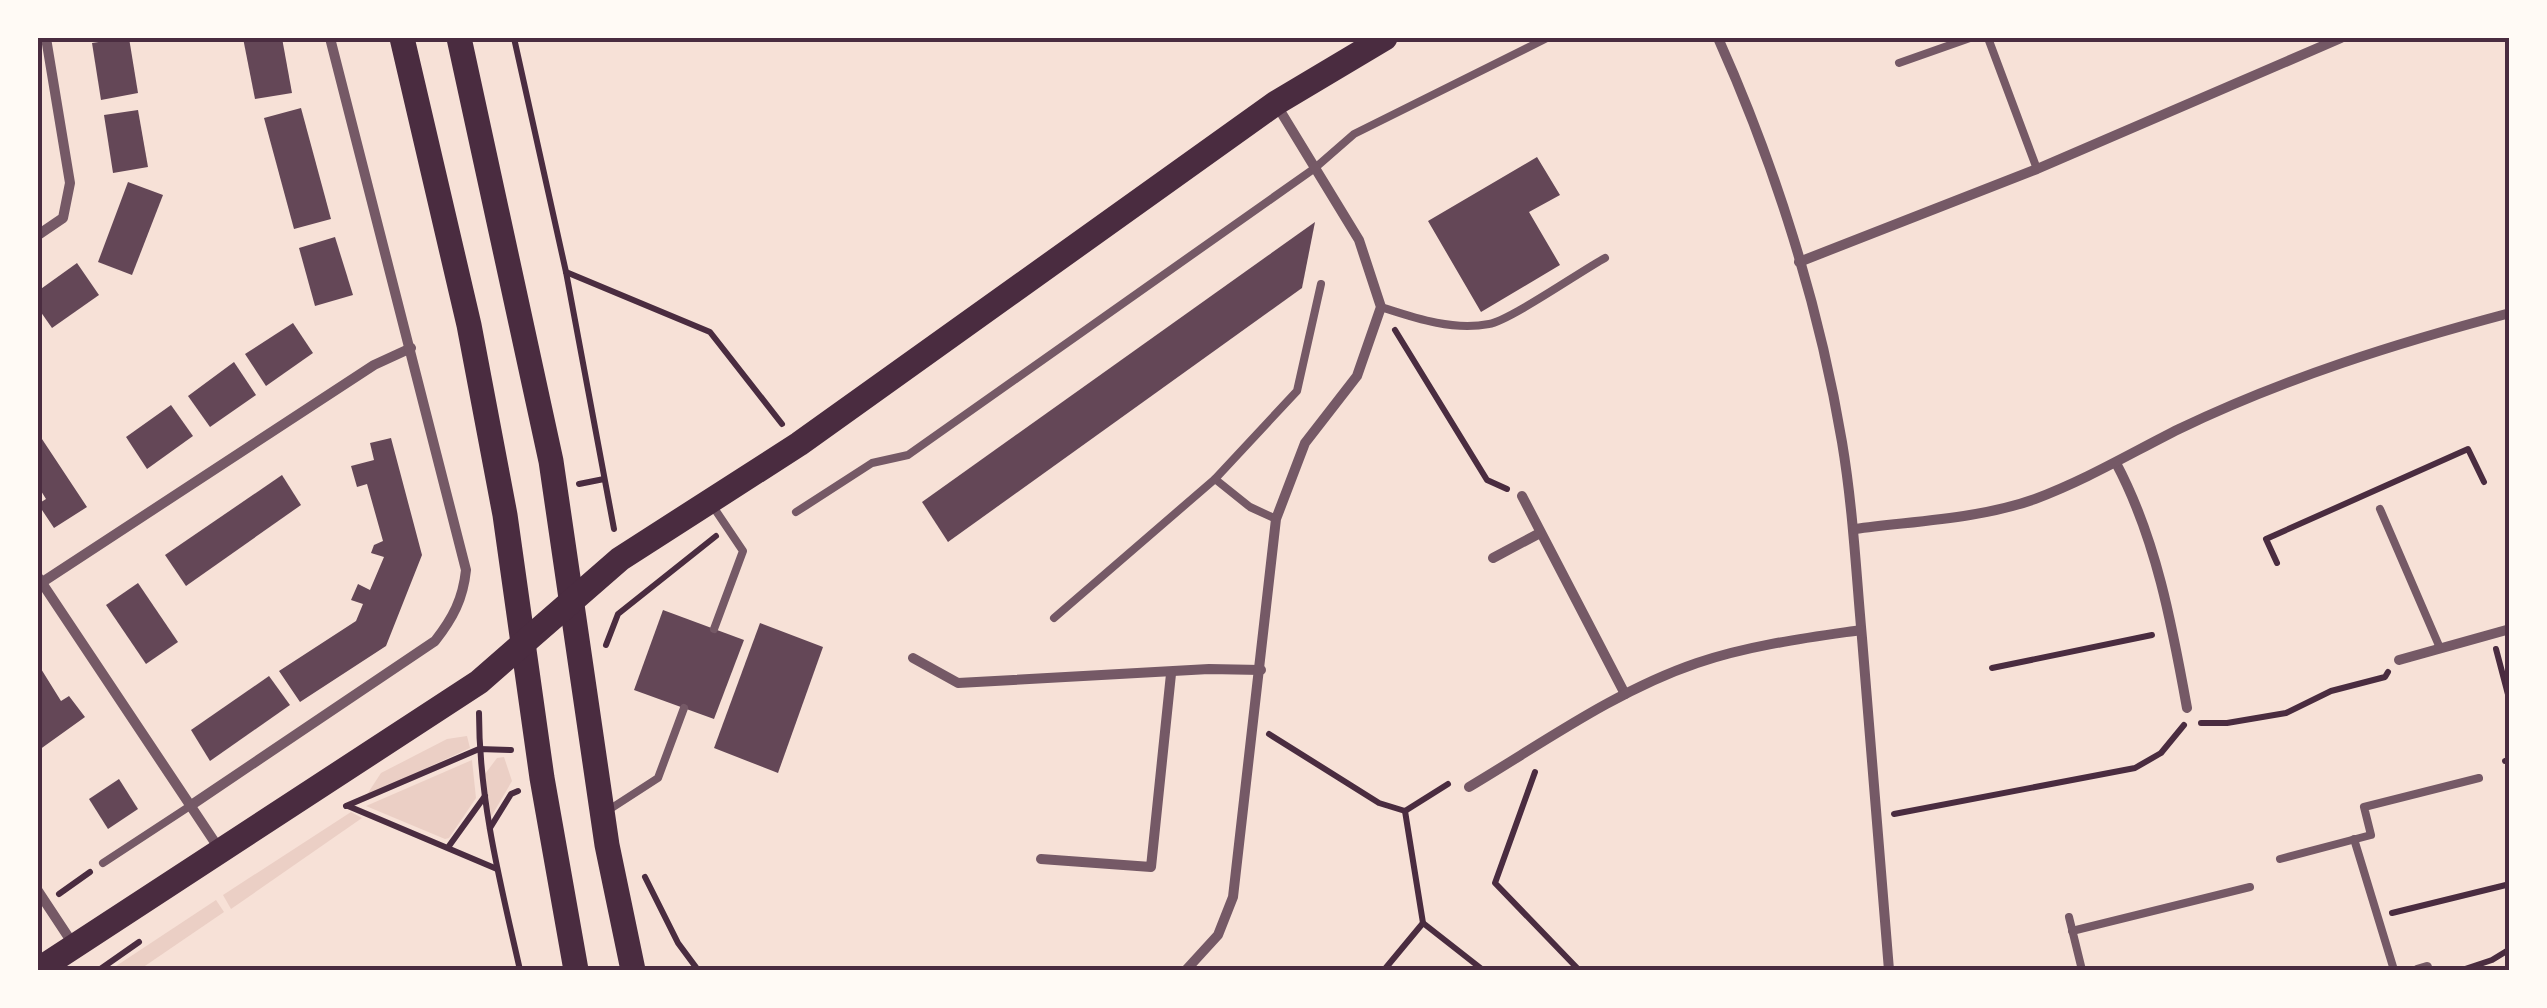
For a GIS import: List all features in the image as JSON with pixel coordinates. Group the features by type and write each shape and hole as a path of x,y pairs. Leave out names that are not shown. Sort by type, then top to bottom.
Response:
{"main road":[{"path":"402,38 469,324 504,515 537,751 576,970"},
{"path":"459,38 551,461 604,814 633,970"},
{"path":"38,970 480,682 620,558 799,444 1276,103 1385,38"}],"street":[{"path":"38,235 63,218 70,183 46,38"},
{"path":"190,806 435,641 458,610 466,570 330,38"},
{"path":"1718,38 1760,144 1830,378 1855,529 1889,970"},
{"path":"1798,262 2036,169 2341,38"},
{"path":"1186,970 1218,935 1233,897 1276,519 1304,443 1356,376 1381,307 1360,240 1276,103"},
{"path":"1855,529 1977,513 2033,500 2116,464 2180,429 2377,349 2510,312"},
{"path":"220,851 40,580 374,364 411,348"},
{"path":"2116,464 2136,500 2172,631 2188,708"},
{"path":"1522,496 1625,694"},
{"path":"1493,558 1540,533"},
{"path":"2399,660 2510,629"},
{"path":"1469,788 1625,694 1696,664 1744,650 1862,630"},
{"path":"913,658 958,684 1209,669 1261,670"},
{"path":"1042,858 1151,868 1171,674"},
{"path":"38,892 75,946"}],"lane":[{"path":"796,512 872,463 908,456 1314,168 1354,134 1547,38"},
{"path":"1899,63 1970,38"},
{"path":"1988,38 2036,169"},
{"path":"1381,307 1454,326 1492,324 1604,258"},
{"path":"1054,618 1215,479 1297,391 1321,284"},
{"path":"1215,479 1250,507 1276,519"},
{"path":"710,502 743,551 714,628"},
{"path":"2380,508 2440,648"},
{"path":"604,814 658,778 684,708"},
{"path":"2280,859 2370,834 2364,807 2480,778"},
{"path":"103,863 190,806"},
{"path":"2354,839 2394,970"},
{"path":"2072,931 2250,886"},
{"path":"2069,917 2082,970"}],"path":[{"path":"514,38 566,272 620,558 643,593 728,527"},
{"path":"566,272 710,332 799,444"},
{"path":"1381,307 1487,480 1522,496"},
{"path":"1992,668 2172,631"},
{"path":"2492,634 2510,702"},
{"path":"2188,708 2202,724 2286,713 2331,691 2385,677 2399,660"},
{"path":"480,682 479,749 484,796 520,970"},
{"path":"1878,818 2135,768 2161,753 2183,730 2188,708"},
{"path":"1255,724 1378,803 1405,810 1449,784 1469,788"},
{"path":"1546,741 1496,883 1579,970"},
{"path":"498,869 347,805 479,749 537,751"},
{"path":"490,829 511,794 542,778"},
{"path":"449,846 484,796"},
{"path":"1405,810 1424,923 1483,970"},
{"path":"46,903 103,863"},
{"path":"646,878 678,943 698,970"},
{"path":"2376,916 2510,884"},
{"path":"1384,970 1424,923"},
{"path":"2462,970 2510,949"},
{"path":"2492,960 2496,970"}],"shaded area":[{"path":"467,736 470,748 366,796 381,773 447,739"},
{"path":"504,757 512,781 491,817 485,774 497,758"},
{"path":"472,760 476,798 449,838 366,806"},
{"path":"351,812 362,818 231,909 223,895"},
{"path":"216,900 224,912 139,970 110,970"}],"building":[{"path":"129,38 138,93 101,100 92,43"},
{"path":"243,38 282,38 292,93 255,99"},
{"path":"301,108 331,219 294,229 264,118"},
{"path":"138,110 148,167 113,173 104,115"},
{"path":"1537,157 1560,195 1529,212 1560,265 1481,312 1428,221"},
{"path":"128,182 163,195 132,275 98,262"},
{"path":"1315,222 1302,288 948,542 922,502"},
{"path":"335,237 353,295 315,306 299,248"},
{"path":"77,263 99,295 52,328 38,308 38,291"},
{"path":"293,323 313,353 266,386 245,354"},
{"path":"234,362 256,395 210,427 188,396"},
{"path":"171,405 193,436 147,469 126,437"},
{"path":"38,433 87,507 54,528 38,504 46,499 38,486"},
{"path":"391,438 422,555 386,646 300,702 279,671 356,621 363,604 351,600 358,584 370,590 384,557 371,553 374,545 383,541 367,484 357,487 351,466 374,460 370,443"},
{"path":"282,475 301,505 186,586 165,555"},
{"path":"138,583 178,642 146,664 106,605"},
{"path":"663,610 744,640 714,719 634,690"},
{"path":"760,623 823,647 778,773 714,748"},
{"path":"38,664 61,701 69,696 85,717 39,750"},
{"path":"269,676 290,705 210,761 191,730"},
{"path":"119,779 138,809 108,829 89,799"}]}
